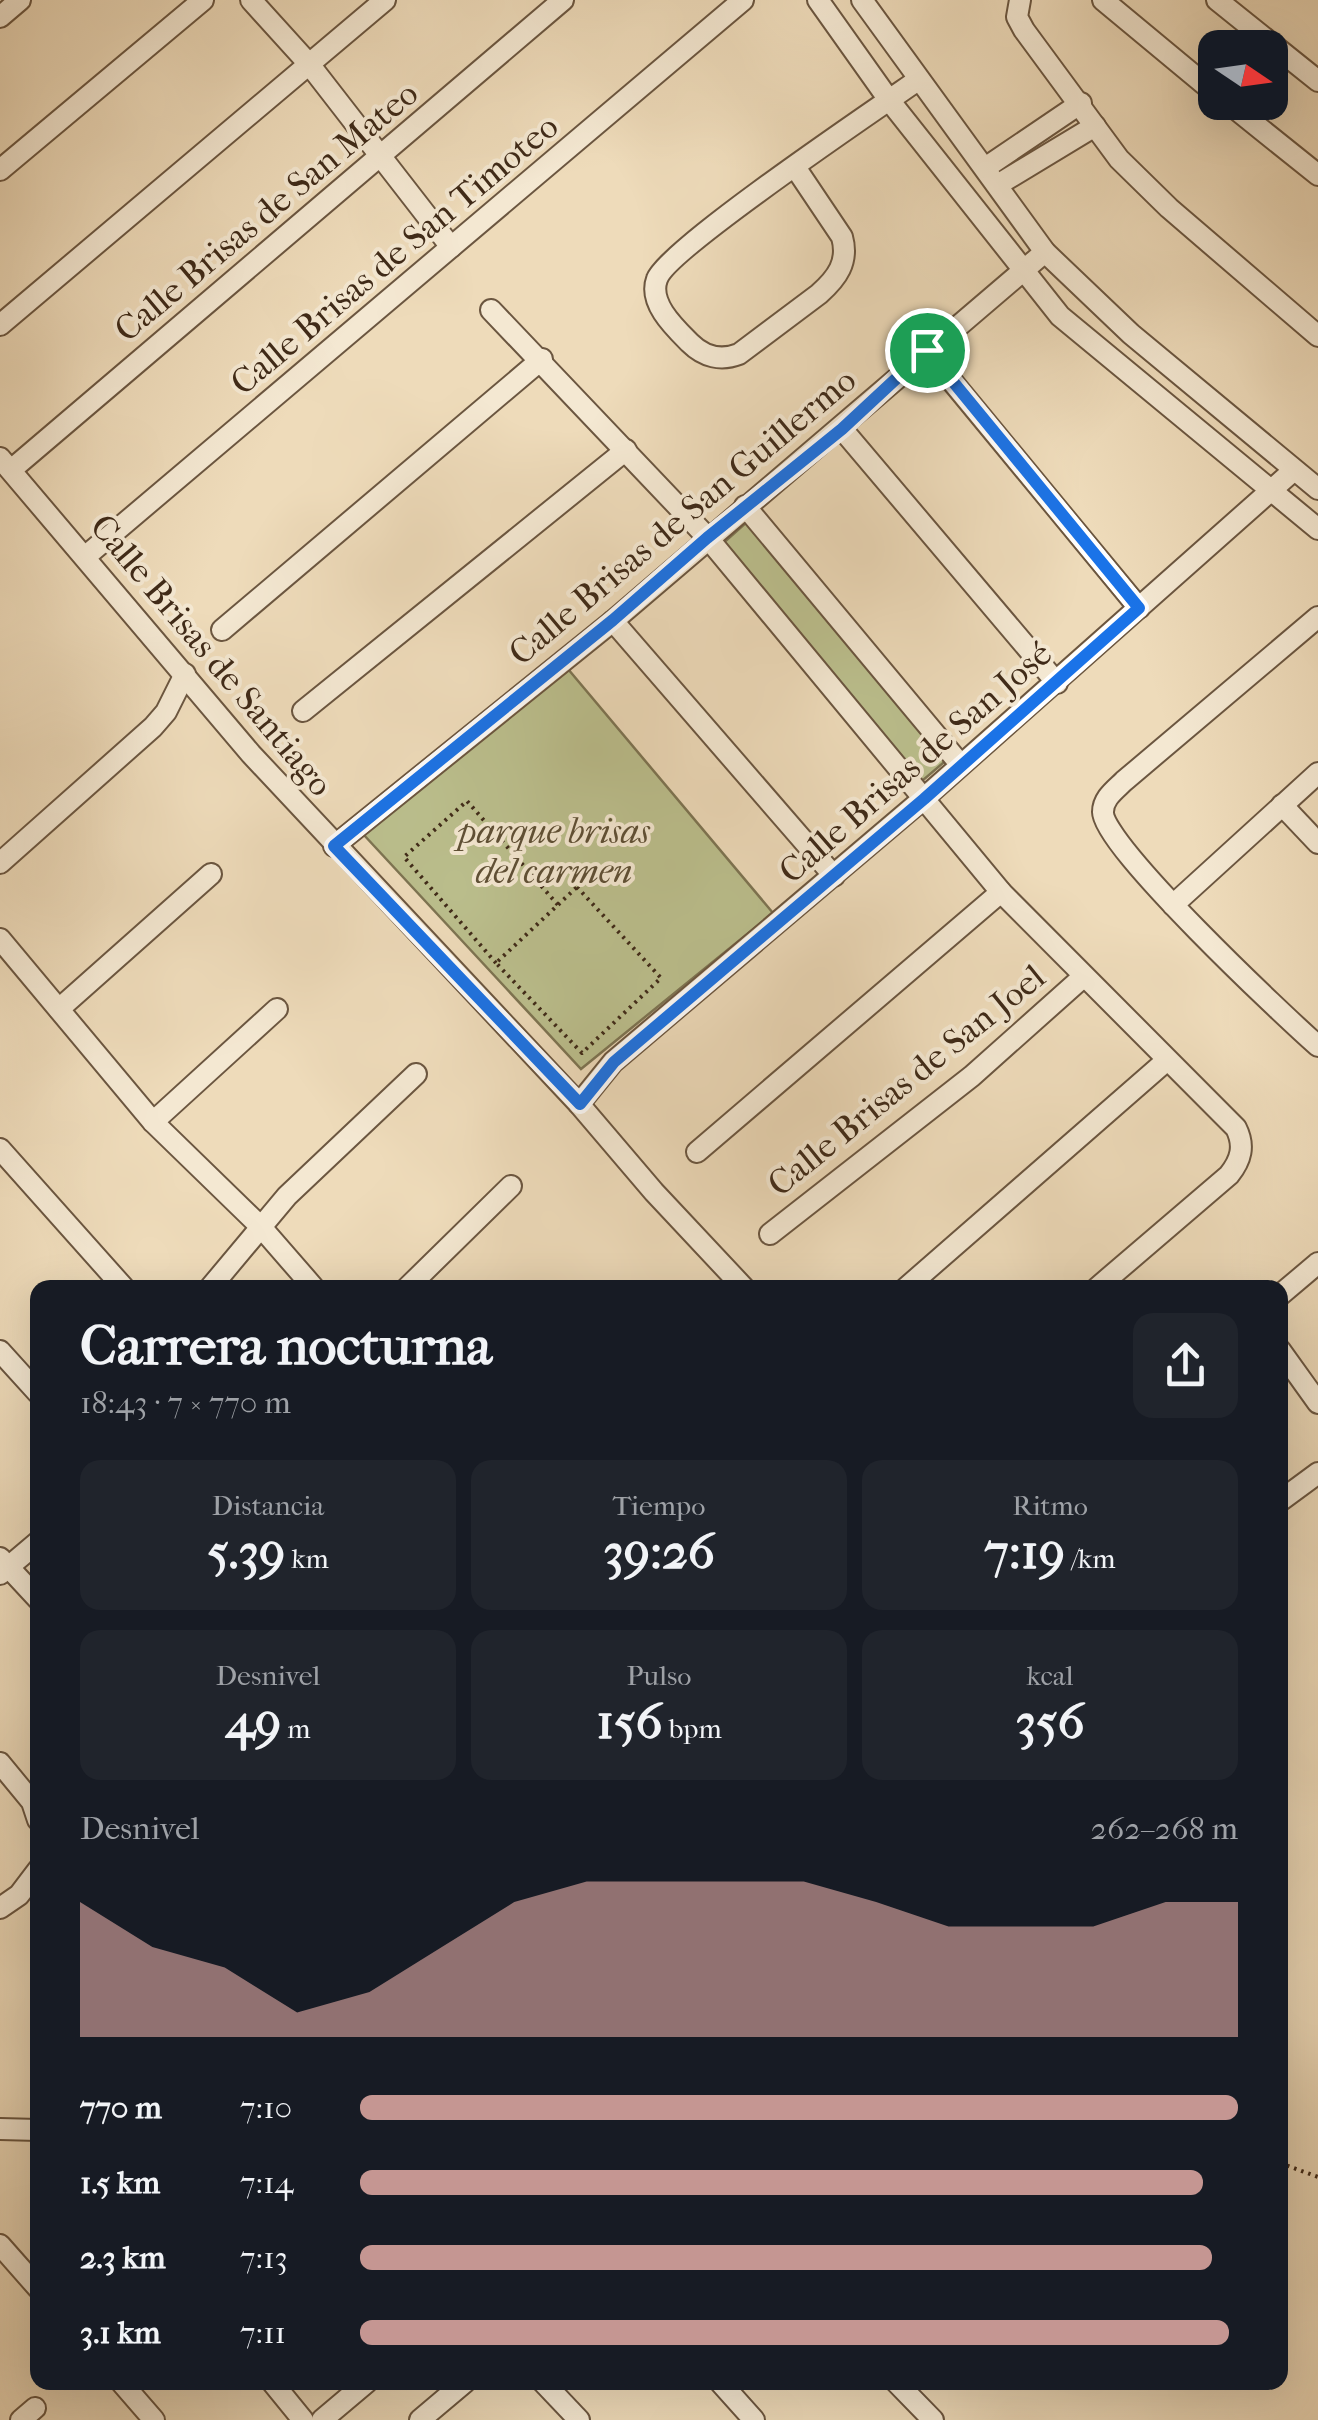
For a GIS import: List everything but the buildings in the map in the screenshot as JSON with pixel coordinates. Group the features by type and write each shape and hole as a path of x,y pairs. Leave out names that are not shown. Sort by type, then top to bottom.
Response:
{"street":[{"path":"0,17 20,0"},
{"path":"0,170 203,0"},
{"path":"251,0 309,64 451,247"},
{"path":"0,325 385,0"},
{"name":"Calle Brisas de San Mateo","path":"5,464 380,158 563,0"},
{"name":"Calle Brisas de San Timoteo","path":"86,556 743,0"},
{"path":"818,0 889,100 1023,272 1072,327 1318,529"},
{"path":"862,0 1046,252 1131,334 1318,489"},
{"path":"1020,0 1017,16 1024,30 1120,160 1318,336"},
{"path":"1103,0 1198,79"},
{"path":"1225,2 1318,81"},
{"path":"852,48 880,28"},
{"path":"795,167 836,224 844,246 842,267 831,284 754,344 728,358 709,356 696,349 661,308 655,291 659,274 684,250 795,167 918,80"},
{"path":"992,176 1080,103"},
{"path":"1249,120 1318,175"},
{"path":"992,176 1094,126"},
{"name":"Calle Brisas de San Guillermo","path":"334,846 842,429 927,350 1046,252"},
{"path":"491,310 542,359 707,538 1001,892 1236,1128 1242,1153 1229,1175 1106,1280"},
{"path":"927,350 1139,608"},
{"path":"222,630 542,359"},
{"path":"842,429 1057,683"},
{"path":"304,711 626,450"},
{"name":"Calle Brisas de Santiago","path":"5,464 250,754 580,1104 654,1192 736,1280"},
{"name":"Calle Brisas de San José","path":"580,1104 614,1062 924,799 1294,470"},
{"path":"745,506 960,764"},
{"path":"1318,617 1107,798 1102,813 1109,831 1173,906 1318,1046"},
{"path":"613,620 834,876"},
{"path":"0,863 153,727 166,712 184,674"},
{"path":"1173,906 1318,773"},
{"path":"1282,804 1318,843"},
{"path":"60,1009 211,874"},
{"path":"697,1152 1001,892"},
{"path":"0,940 152,1122 261,1228 307,1280"},
{"name":"Calle Brisas de San Joel","path":"770,1234 972,1076 1084,977"},
{"path":"152,1122 277,1009"},
{"path":"915,1280 1166,1060"},
{"path":"217,1280 287,1196 416,1074"},
{"path":"0,1149 117,1280"},
{"path":"415,1280 511,1186"},
{"path":"1288,1288 1318,1264"},
{"path":"0,1351 30,1384"},
{"path":"1288,1361 1318,1403"},
{"path":"1288,1494 1318,1473"},
{"path":"30,1547 3,1566 30,1592"},
{"path":"0,1763 30,1804"},
{"path":"0,1908 19,1895 30,1881"},
{"path":"0,2129 30,2130"},
{"path":"0,2246 30,2279"},
{"path":"128,2390 154,2420"},
{"path":"277,2390 295,2417"},
{"path":"322,2420 358,2390"},
{"path":"420,2420 456,2390"},
{"path":"551,2390 579,2420"},
{"path":"727,2390 754,2420"},
{"path":"904,2390 933,2420"}],"path":[{"path":"496,963 558,905 576,887 662,978 582,1054 496,963 404,857 467,801 558,905"},
{"path":"1288,2166 1318,2178"}],"green space":[{"path":"748,521 950,757 922,781 721,545"},
{"name":"parque brisas del carmen","path":"568,669 773,913 581,1069 363,834"}],"route":[{"path":"927,350 1139,608 924,799 614,1062 580,1104 334,846 842,429 927,350"}]}
